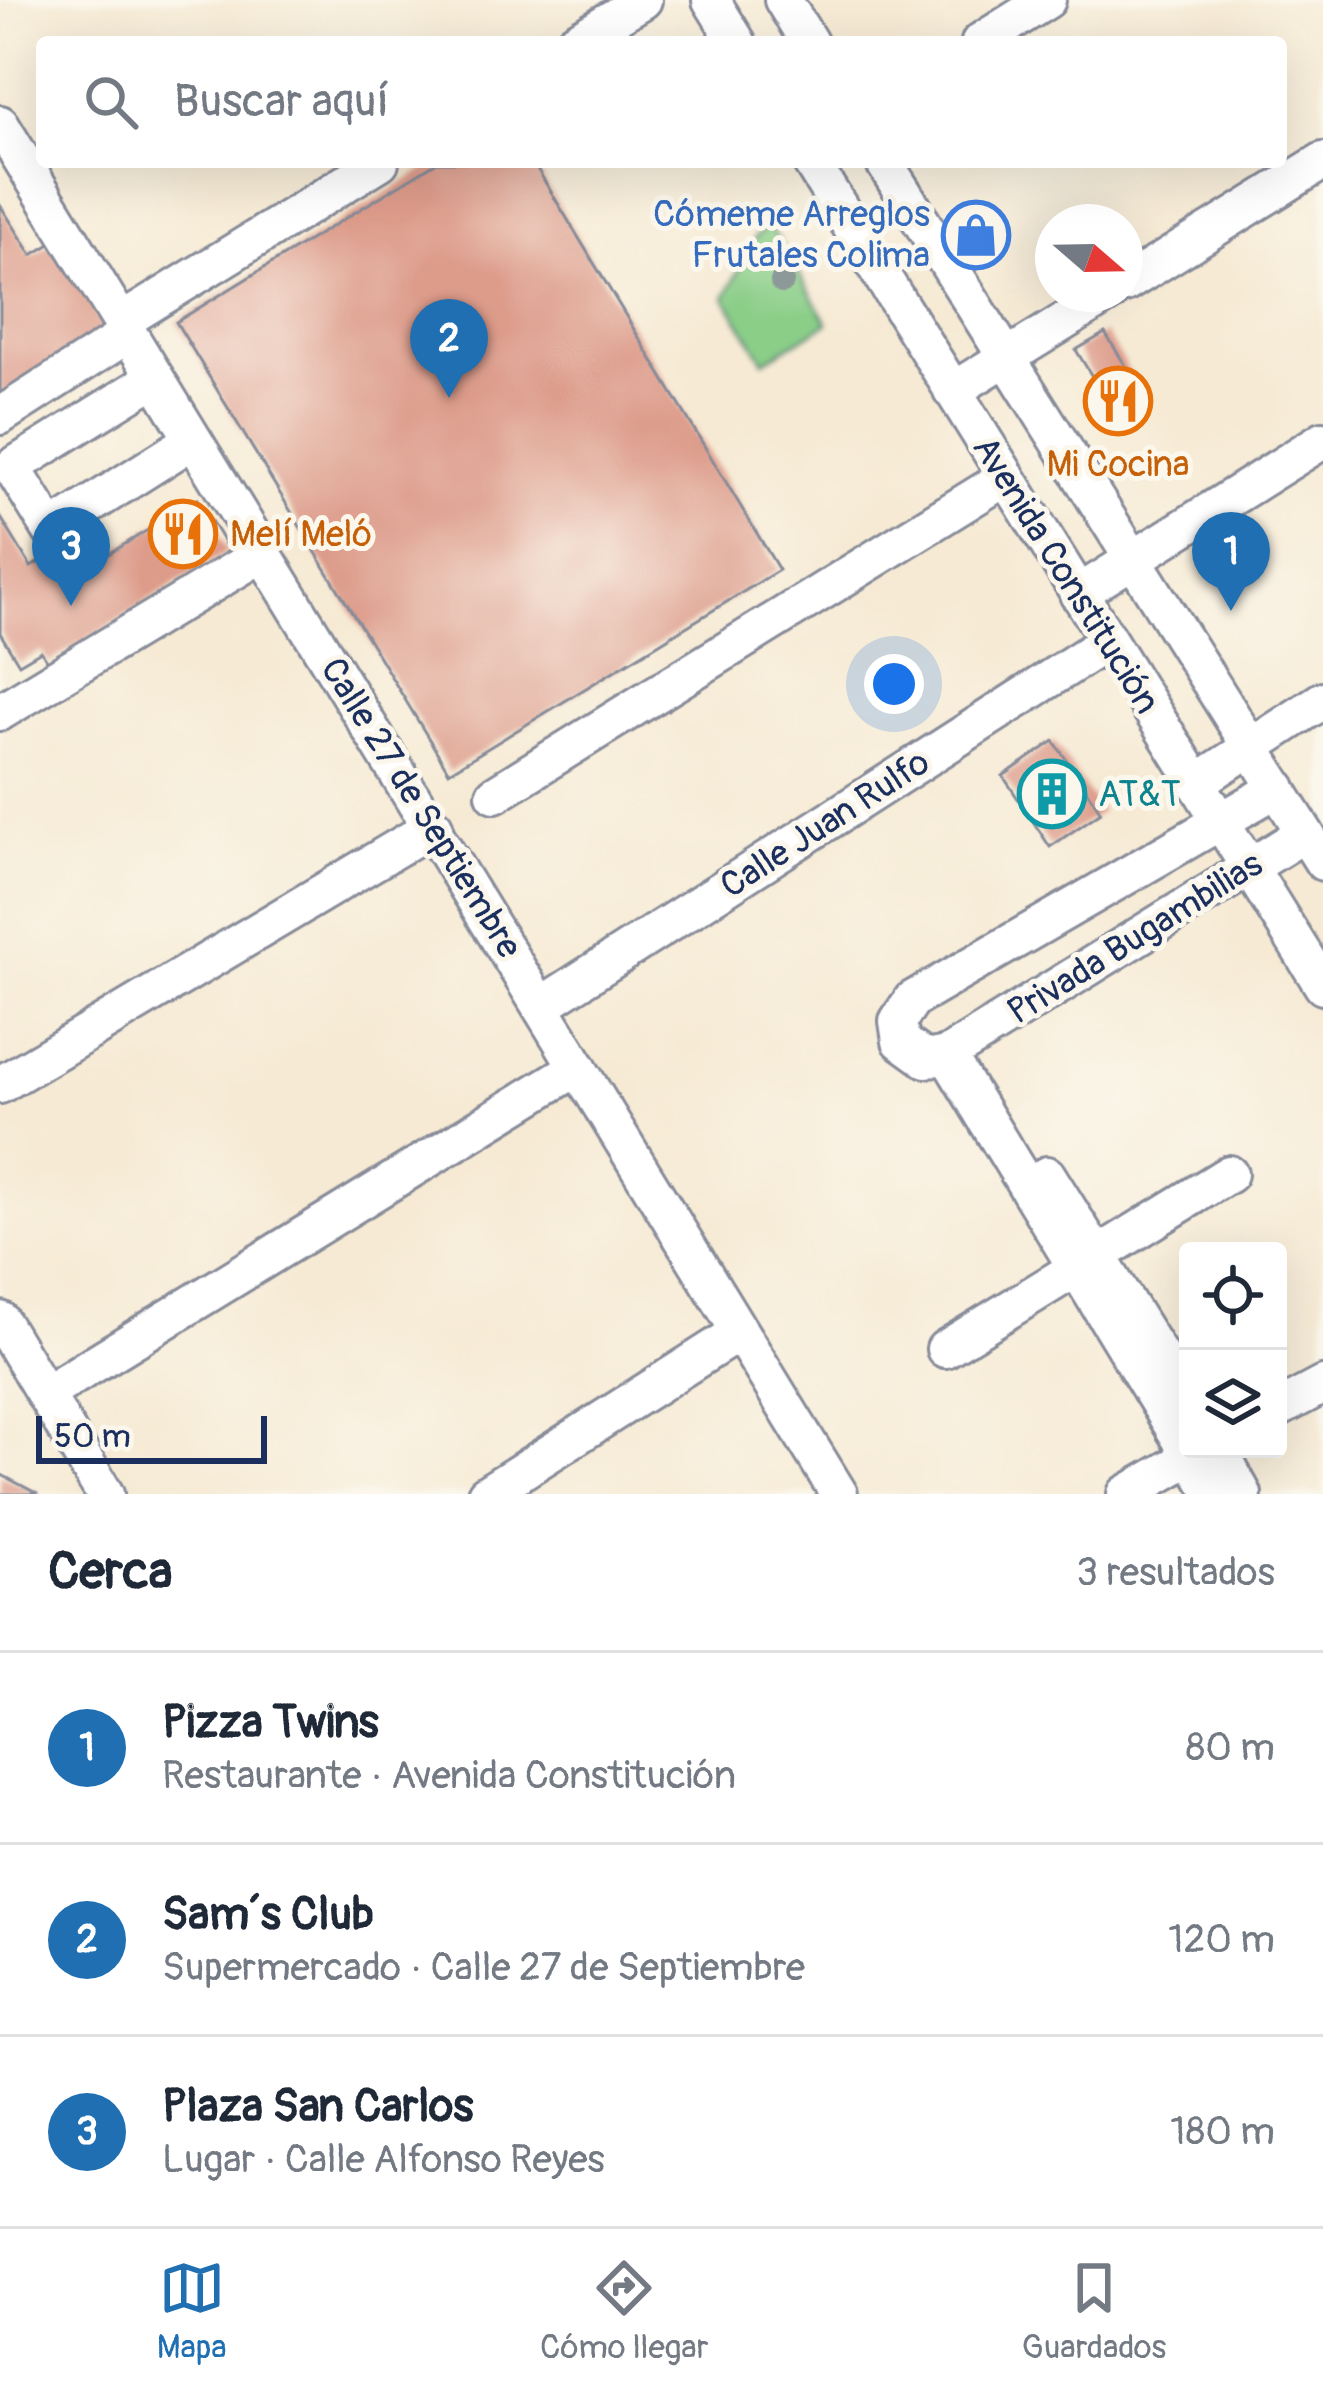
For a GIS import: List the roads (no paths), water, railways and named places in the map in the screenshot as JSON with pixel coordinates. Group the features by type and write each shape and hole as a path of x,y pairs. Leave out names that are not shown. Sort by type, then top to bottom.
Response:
{"street":[{"path":"584,36 643,0"},
{"path":"711,0 733,36"},
{"path":"783,0 805,36"},
{"path":"989,36 1046,0"},
{"name":"Calle 27 de Septiembre","path":"6,149 124,328 434,826 839,1494"},
{"path":"1143,273 1323,161"},
{"path":"0,416 124,328 371,168"},
{"name":"Avenida Constitución","path":"815,168 1323,986"},
{"name":"Avenida Constitución","path":"888,168 1314,847"},
{"path":"952,391 1080,312"},
{"path":"155,378 12,467 51,530 193,440"},
{"path":"1078,594 1323,440"},
{"path":"495,794 1005,478"},
{"path":"0,712 262,554"},
{"name":"Calle Juan Rulfo","path":"542,1005 1107,642"},
{"path":"1196,783 1323,700"},
{"name":"Privada Bugambilias","path":"1278,788 913,1000 898,1021 901,1041 926,1059 956,1050 1248,868 1314,847"},
{"path":"0,1085 434,826"},
{"path":"956,1050 1179,1413"},
{"path":"45,1394 578,1067"},
{"path":"945,1349 1229,1174"},
{"path":"1086,1262 1179,1389"},
{"path":"0,1320 105,1494"},
{"path":"486,1494 738,1333"},
{"path":"1287,1404 1323,1385"},
{"path":"1126,1494 1192,1458"},
{"path":"1205,1458 1214,1494"},
{"path":"1209,1458 1244,1494"}],"place":[{"name":"Cómeme Arreglos Frutales Colima","path":"976,235"},
{"name":"Sam´s Club","path":"449,398"},
{"name":"Mi Cocina","path":"1118,401"},
{"name":"Melí Meló","path":"183,534"},
{"name":"Plaza San Carlos","path":"71,606"},
{"name":"Pizza Twins","path":"1231,611"},
{"name":"AT&T","path":"1052,794"}]}
